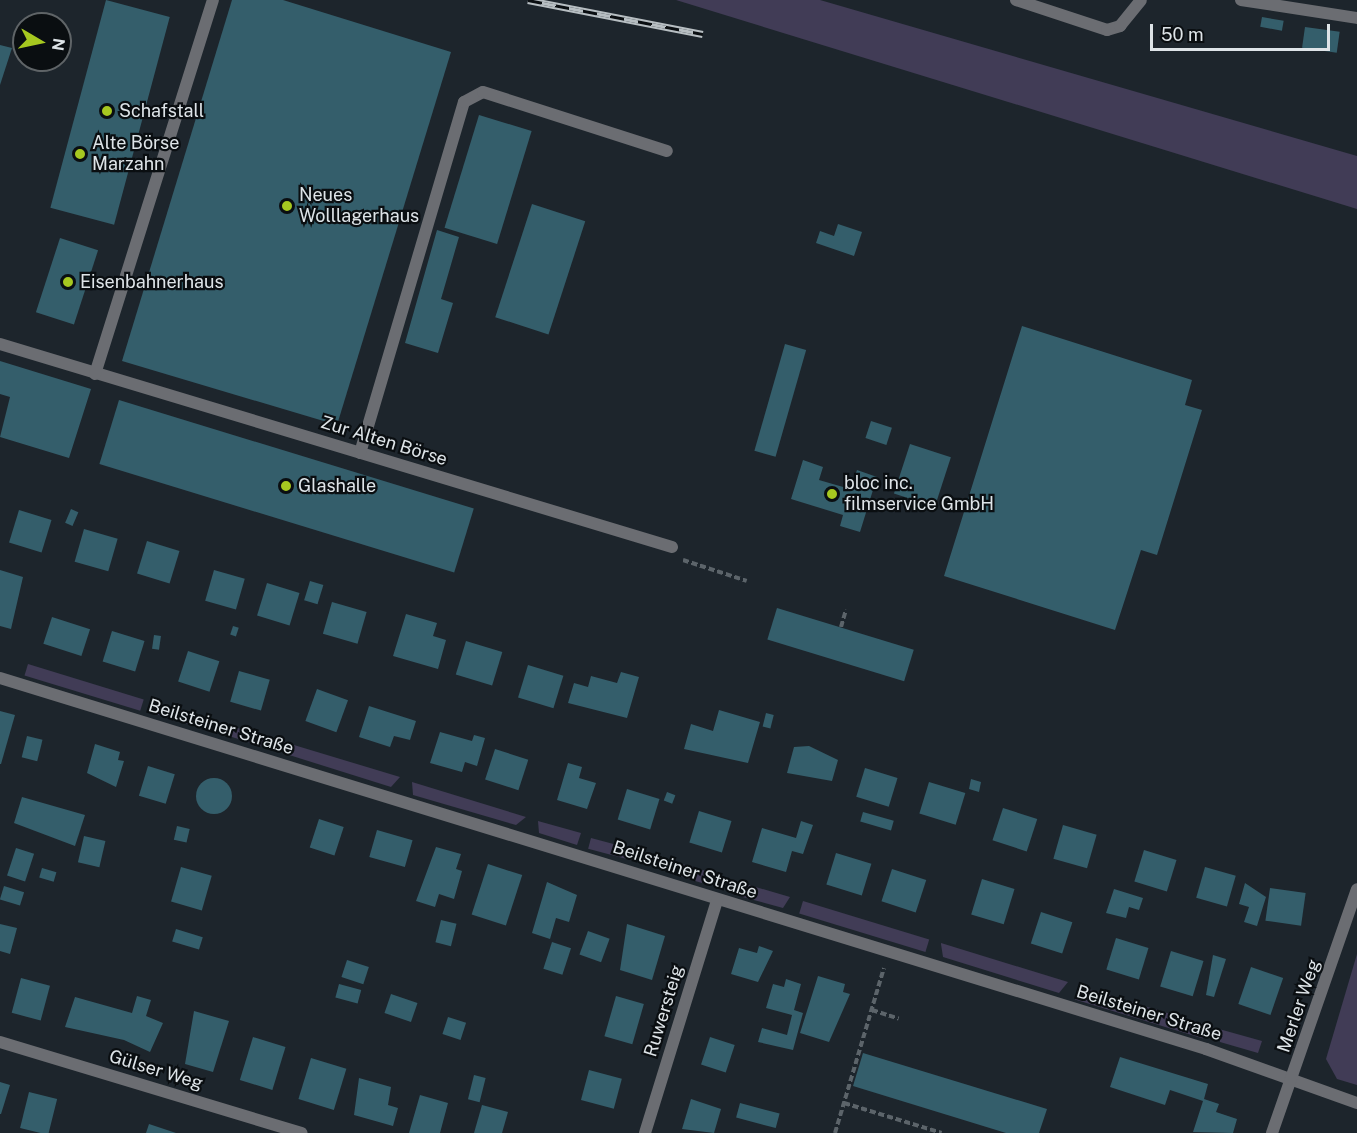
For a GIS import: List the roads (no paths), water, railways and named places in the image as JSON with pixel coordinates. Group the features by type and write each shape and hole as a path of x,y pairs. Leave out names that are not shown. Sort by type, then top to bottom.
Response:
{"street":[{"path":"95,374 213,0"},
{"path":"1017,0 1107,30 1120,26 1141,0"},
{"path":"1241,0 1357,18"},
{"path":"360,453 464,102 483,92 667,151"},
{"name":"Zur Alten Börse","path":"0,344 672,547"},
{"name":"Beilsteiner Straße","path":"0,678 1206,1049 1289,1081 1357,1103"},
{"name":"Merler Weg","path":"1272,1133 1289,1081 1304,1053 1357,889"},
{"name":"Ruwersteig","path":"645,1133 717,900"},
{"name":"Gülser Weg","path":"0,1042 302,1133"}],"railway":[{"path":"528,0 703,34"}],"place":[{"name":"Schafstall","path":"107,111"},
{"name":"Alte Börse Marzahn","path":"80,154"},
{"name":"Neues Wolllagerhaus","path":"287,206"},
{"name":"Eisenbahnerhaus","path":"68,282"},
{"name":"Glashalle","path":"286,486"},
{"name":"bloc inc. filmservice GmbH","path":"832,494"}]}
